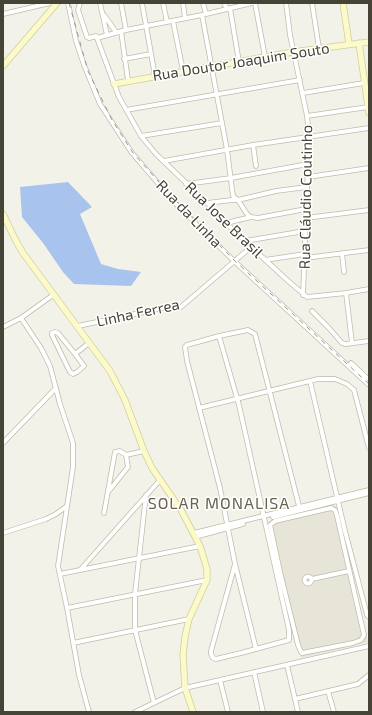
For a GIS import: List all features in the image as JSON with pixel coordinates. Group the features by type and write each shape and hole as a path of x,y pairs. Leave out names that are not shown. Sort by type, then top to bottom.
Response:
{"main road":[{"path":"3,66 57,3"},
{"path":"343,3 349,44"},
{"name":"Rua Doutor Joaquim Souto","path":"114,84 128,80 294,52 369,42"},
{"path":"359,43 369,110"},
{"path":"3,214 23,253 110,371 122,395 152,468 181,510 200,546 207,569 207,580 189,620 184,645 183,663 185,688 193,712"}],"street":[{"path":"3,14 50,3"},
{"name":"Rua da Linha","path":"68,3 76,41 86,72 100,104 132,153 176,204 234,261 367,378 369,385"},
{"path":"80,3 78,10 86,37 89,38 96,36 97,38 126,30 204,15 254,3 265,57"},
{"path":"100,3 107,35"},
{"path":"121,3 126,30"},
{"path":"142,3 156,76"},
{"path":"163,3 167,22"},
{"path":"183,3 185,18"},
{"path":"203,3 233,196 251,217"},
{"path":"224,3 228,9 239,62"},
{"name":"Rua Cláudio Coutinho","path":"286,3 294,52 308,116 309,136 304,295"},
{"path":"312,3 320,48"},
{"path":"103,13 118,32 128,80"},
{"path":"173,21 183,71"},
{"name":"Rua Jose Brasil","path":"97,38 114,84 126,110 141,136 186,184 250,247 304,295"},
{"path":"124,58 151,54"},
{"path":"126,110 300,80"},
{"path":"302,93 364,83"},
{"path":"308,116 369,110"},
{"path":"141,136 222,123"},
{"path":"164,161 253,145 369,128"},
{"path":"253,145 256,166"},
{"path":"186,184 231,178 308,164"},
{"path":"308,177 369,168"},
{"path":"207,203 238,200 276,191 307,187"},
{"path":"226,223 251,217 258,218 306,209"},
{"path":"306,218 369,210"},
{"path":"245,241 305,231"},
{"name":"Linha Ferrea","path":"78,326 163,308 182,307 250,247"},
{"path":"265,260 369,250"},
{"path":"342,253 344,272"},
{"path":"304,295 307,297 369,289"},
{"path":"346,293 352,343"},
{"path":"3,327 21,318 54,295"},
{"path":"312,311 328,326 342,343 346,344 369,341"},
{"path":"21,318 46,357 50,366 60,404 74,446 68,506 58,561 79,675 89,712"},
{"path":"256,649 235,564 220,488 185,347 187,344 248,330 255,334 299,509"},
{"path":"55,332 58,333 75,354 84,366 73,374 70,372 52,334 55,332"},
{"path":"219,336 237,399 289,630 289,640 216,659 211,654 225,596 235,564"},
{"path":"75,354 89,343"},
{"path":"351,363 367,378"},
{"path":"199,408 318,379 336,380 347,384 354,390 369,448"},
{"path":"310,381 345,531 367,615 369,617"},
{"path":"3,443 56,388"},
{"path":"104,513 114,454 117,451 120,451 126,455 144,451"},
{"path":"108,492 128,467 126,455"},
{"path":"81,569 160,480"},
{"path":"195,535 369,490"},
{"path":"338,499 369,493"},
{"path":"146,495 135,594 135,630 154,703"},
{"path":"3,533 51,516 68,506"},
{"path":"325,509 334,509 337,516 349,571 364,629 364,636 359,641 326,649 304,653 301,652 278,562 271,531 271,523 325,509"},
{"path":"60,574 200,546"},
{"path":"312,579 349,571"},
{"path":"67,608 207,580"},
{"path":"74,643 189,620"},
{"path":"135,712 185,688 369,646"},
{"path":"326,649 328,656"},
{"path":"287,665 298,712"},
{"path":"254,672 263,712"},
{"path":"295,700 358,684 369,675"},
{"path":"220,680 228,712"},
{"path":"328,691 334,712"}],"shaded area":[{"path":"336,506 368,642 301,658 269,521"}],"water":[{"path":"68,182 92,207 80,214 101,264 118,269 141,272 131,286 74,284 63,272 43,243 22,217 20,187"}],"railway":[{"path":"69,3 88,71 112,120 133,153 175,200 235,261 369,384"}],"district":[{"name":"SOLAR MONALISA","path":"219,504"}]}
